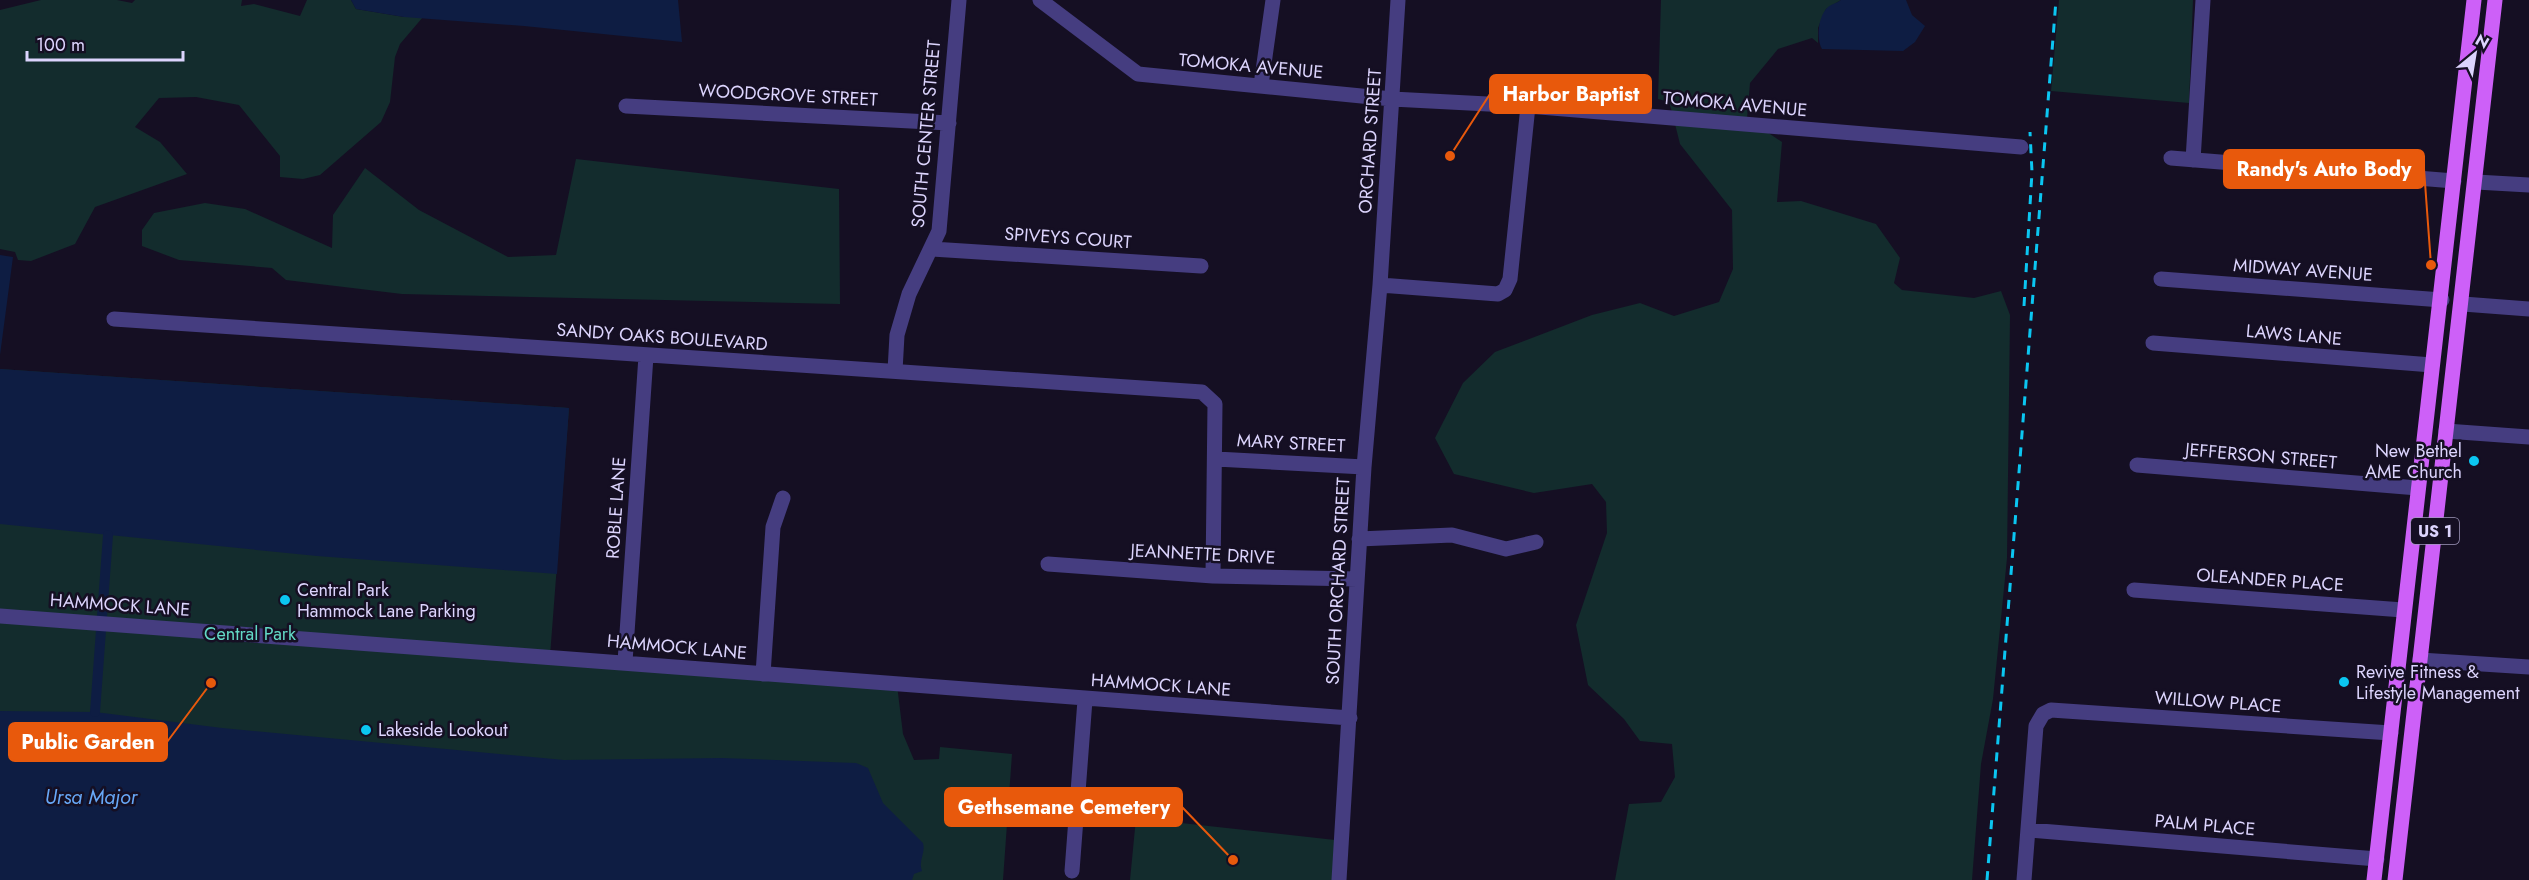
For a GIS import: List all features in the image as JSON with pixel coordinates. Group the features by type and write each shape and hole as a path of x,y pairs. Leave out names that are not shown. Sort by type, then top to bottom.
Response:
{"main road":[{"name":"US 1","path":"2374,880 2432,366 2442,300 2474,0"},
{"name":"US 1","path":"2395,880 2446,431 2463,304 2495,0"},
{"path":"2454,181 2465,197 2461,262 2466,273"},
{"path":"2403,615 2409,644 2420,660"}],"street":[{"name":"SOUTH CENTER STREET","path":"895,371 897,335 909,294 939,231 959,0"},
{"name":"TOMOKA AVENUE","path":"1040,0 1138,74 1195,82 1392,99 1528,106 2021,147"},
{"path":"1261,86 1273,0"},
{"name":"ORCHARD STREET","path":"1380,285 1398,0"},
{"path":"2193,160 2203,0"},
{"name":"WOODGROVE STREET","path":"626,106 949,123"},
{"path":"1380,285 1498,294 1505,290 1510,279 1528,106"},
{"path":"2171,158 2454,181"},
{"path":"2476,182 2529,185"},
{"name":"SPIVEYS COURT","path":"932,249 1201,266"},
{"name":"MIDWAY AVENUE","path":"2161,279 2442,300"},
{"name":"SOUTH ORCHARD STREET","path":"1339,880 1359,539 1380,285"},
{"path":"2463,304 2529,309"},
{"name":"SANDY OAKS BOULEVARD","path":"114,320 1202,392 1215,404 1216,459"},
{"name":"LAWS LANE","path":"2153,343 2432,366"},
{"name":"ROBLE LANE","path":"625,662 646,356"},
{"path":"2446,431 2529,437"},
{"path":"1213,576 1216,459"},
{"name":"MARY STREET","path":"1216,459 1364,467"},
{"name":"JEFFERSON STREET","path":"2137,465 2418,489"},
{"path":"763,674 773,527 783,498"},
{"path":"1359,539 1452,535 1506,549 1536,542"},
{"name":"JEANNETTE DRIVE","path":"1048,564 1213,576 1357,579"},
{"name":"OLEANDER PLACE","path":"2134,590 2403,615"},
{"name":"HAMMOCK LANE","path":"0,616 625,662 1085,700 1350,718"},
{"path":"2420,660 2529,667"},
{"path":"1072,871 1085,700"},
{"name":"WILLOW PLACE","path":"2029,830 2036,726 2043,714 2051,710 2391,733"},
{"path":"2024,880 2029,830"},
{"name":"PALM PLACE","path":"2029,830 2377,859"}],"green space":[{"path":"41,0 117,0 132,3 135,0 242,0 241,6 254,4 300,16 307,0 351,0 356,9 404,17 423,17 400,44 395,57 390,102 381,122 320,175 303,179 280,177 280,156 239,105 196,97 159,98 135,127 160,142 187,174 95,207 75,244 31,261 18,260 15,252 0,249 0,10"},
{"path":"1661,0 1841,0 1826,9 1818,28 1818,43 1812,38 1778,49 1750,83 1747,119 1672,112 1669,102 1658,99"},
{"path":"2059,0 2193,0 2189,103 2051,91"},
{"path":"1675,124 1767,132 1782,142 1777,202 1801,201 1876,224 1900,258 1894,283 1902,290 1974,298 2001,291 2010,315 2007,558 1993,699 1981,764 1972,880 1615,880 1629,804 1661,802 1675,777 1672,744 1640,741 1624,719 1588,685 1576,625 1607,533 1606,502 1592,484 1534,493 1454,474 1435,438 1463,383 1495,352 1592,315 1640,303 1674,316 1719,302 1733,269 1732,210 1680,144"},
{"path":"576,159 839,189 840,304 402,294 286,280 272,268 179,260 142,246 142,230 154,213 205,203 245,209 332,248 333,215 365,168 419,210 508,257 556,255"},
{"name":"Central Park","path":"0,369 569,408 550,656 897,685 903,734 914,760 939,759 940,747 1012,754 1003,880 0,880"},
{"path":"1136,818 1335,840 1332,880 1130,880"}],"water":[{"path":"351,0 678,0 682,42 404,17 356,9"},
{"path":"1841,0 1906,0 1912,15 1925,26 1915,42 1903,51 1822,49 1819,34 1822,16 1828,7"},
{"path":"0,255 13,257 0,355"},
{"path":"0,369 569,408 557,574 317,556 0,524"},
{"name":"Ursa Major","path":"0,711 95,712 222,728 564,760 722,758 856,763 868,768 883,803 923,843 922,871 914,874 912,880 0,880"}],"waterway":[{"path":"95,712 108,535"}],"railway":[{"path":"1987,880 2056,0"},
{"path":"2024,306 2032,172 2030,132"}],"place":[{"name":"Harbor Baptist","path":"1450,156"},
{"name":"Randy's Auto Body","path":"2431,265"},
{"name":"New Bethel AME Church","path":"2474,461"},
{"name":"Central Park Hammock Lane Parking","path":"285,600"},
{"name":"Revive Fitness & Lifestyle Management","path":"2344,682"},
{"name":"Public Garden","path":"211,683"},
{"name":"Lakeside Lookout","path":"366,730"},
{"name":"Gethsemane Cemetery","path":"1233,860"}]}
